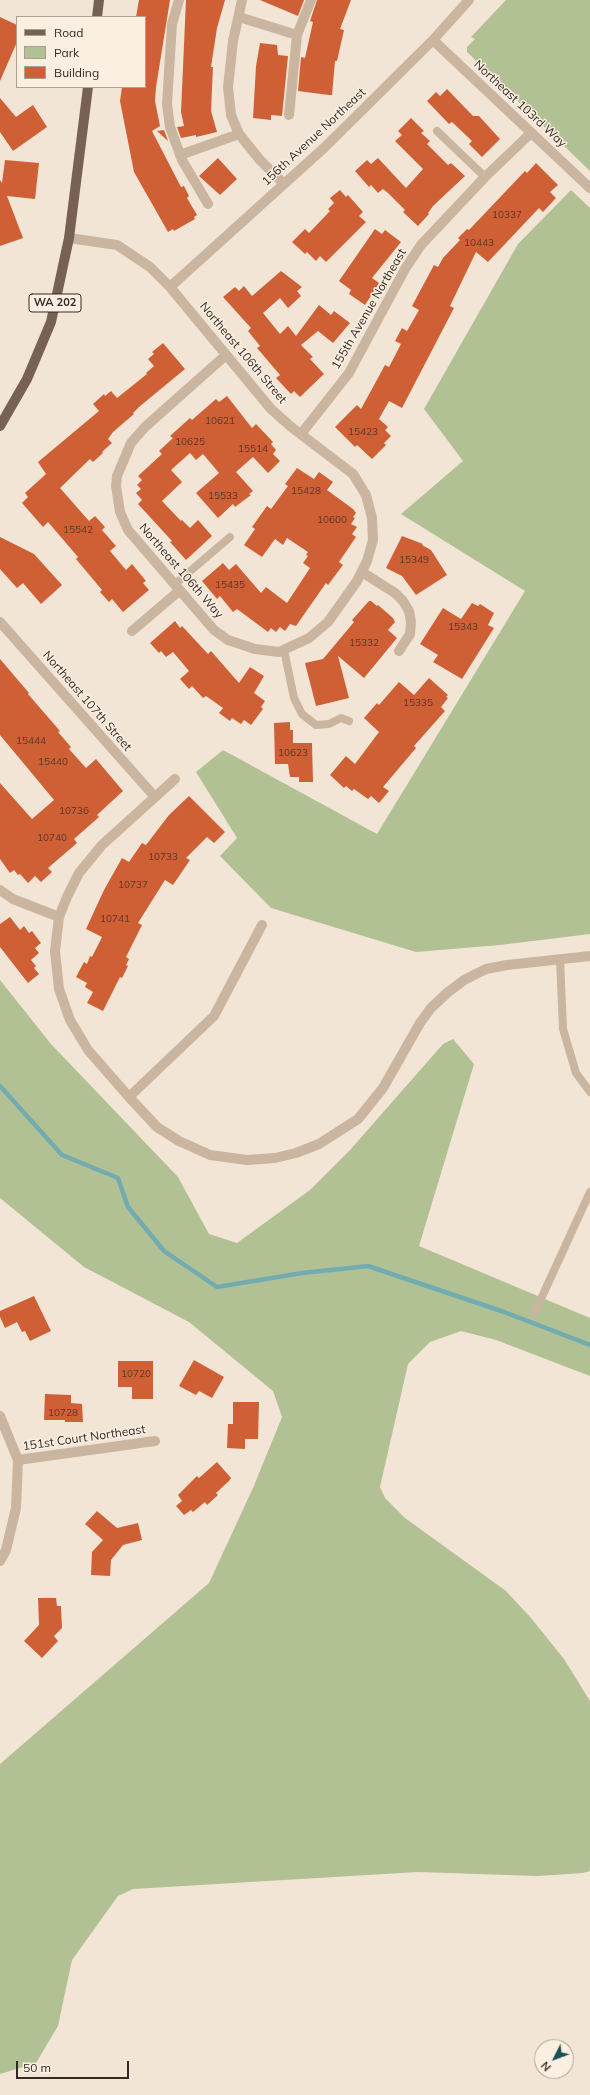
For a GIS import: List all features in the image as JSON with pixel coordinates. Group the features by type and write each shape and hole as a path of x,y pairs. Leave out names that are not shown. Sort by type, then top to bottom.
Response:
{"main road":[{"path":"97,16 99,0"},
{"name":"WA 202","path":"0,426 27,379 51,322 69,238 88,88"}],"street":[{"path":"179,0 172,24 166,99 170,127 180,155 208,204"},
{"path":"242,0 233,41 228,87 231,115 239,134 260,160 284,184"},
{"path":"289,115 297,35 311,0"},
{"name":"156th Avenue Northeast","path":"170,287 326,147 433,40 469,0"},
{"path":"239,17 297,35"},
{"name":"Northeast 103rd Way","path":"433,40 590,188"},
{"name":"155th Avenue Northeast","path":"300,434 348,373 405,269 420,246 485,177 531,133"},
{"path":"180,155 239,134"},
{"name":"Northeast 106th Street","path":"69,238 117,245 150,267 170,287 271,409 300,434 352,474 366,495 372,518 373,540 362,572 328,622 309,638 282,651"},
{"name":"Northeast 106th Way","path":"226,355 145,427 131,444 117,476 116,486 120,512 128,530 203,619 228,640 255,649 282,651"},
{"path":"362,572 394,593 403,601 409,611 411,622 410,634 399,651"},
{"path":"132,631 177,588"},
{"name":"Northeast 107th Street","path":"0,622 155,797"},
{"path":"175,779 102,845 80,873 67,897 59,917 54,951 59,989 70,1020 88,1050 157,1127 179,1141 210,1155 247,1160 275,1158 296,1153 319,1144 358,1119 383,1088 420,1023 431,1008 464,980 486,969 590,956"},
{"path":"0,890 13,899 59,917"},
{"path":"129,1097 214,1016 262,925"},
{"path":"0,1416 18,1460 16,1508 6,1550 0,1561"},
{"name":"151st Court Northeast","path":"18,1460 155,1441"}],"lane":[{"path":"437,130 485,177"},
{"path":"177,588 230,537"},
{"path":"282,651 294,698 302,714 316,725 329,724 341,718 349,722"},
{"path":"560,959 563,1029 576,1073 590,1092"},
{"path":"535,1312 590,1192"}],"green space":[{"path":"506,0 590,0 590,171 467,52 467,47 475,39 471,37"},
{"path":"571,190 590,208 590,934 500,945 416,952 271,908 220,856 237,838 196,772 223,750 377,834 525,591 401,514 463,461 424,409 518,244"},
{"path":"0,980 51,1044 178,1177 209,1234 237,1243 310,1190 350,1150 443,1044 453,1039 474,1064 419,1246 590,1318 590,1376 496,1340 461,1331 430,1342 408,1364 380,1487 385,1498 405,1518 506,1591 531,1618 564,1659 590,1701 590,1871 583,1873 538,1876 418,1872 133,1889 118,1896 72,1960 58,2026 36,2063 0,2074 0,1764 209,1583 253,1488 282,1417 273,1391 189,1322 84,1267 0,1198"}],"building":[{"path":"139,0 170,0 156,87 155,101 160,126 152,131 181,187 184,186 189,196 187,198 197,215 194,217 195,219 174,231 173,229 168,232 134,172 120,101 122,88 146,88 146,16 136,16"},
{"path":"186,0 225,0 217,28 211,67 213,67 211,111 217,132 196,137 196,135 181,138 177,127 184,126 181,112"},
{"path":"260,0 304,0 298,16"},
{"path":"317,0 351,0 340,29 344,30 337,61 335,61 332,95 298,91 301,57 305,58 313,22 310,21"},
{"path":"0,17 16,25 16,44 0,81"},
{"path":"260,43 277,45 278,55 288,56 282,116 271,115 271,120 253,118 256,66"},
{"path":"447,89 473,116 479,116 500,139 482,157 469,144 472,141 452,122 449,124 427,101 436,92 440,96"},
{"path":"0,98 16,117 33,105 47,127 13,151 0,132"},
{"path":"411,118 424,131 421,133 430,141 427,144 448,165 451,163 465,176 433,206 428,213 429,214 418,226 403,212 405,210 388,193 383,189 378,193 371,185 369,187 355,171 367,160 371,164 378,158 406,188 423,169 395,141 402,135 398,131"},
{"path":"164,130 168,141 157,131"},
{"path":"218,158 237,179 220,195 199,176"},
{"path":"5,160 39,163 35,199 7,196 23,238 0,246 0,180 2,183"},
{"path":"536,163 558,185 550,192 556,198 543,212 539,208 488,262 476,252 450,306 454,308 402,408 389,401 379,419 388,427 385,430 391,436 384,443 386,445 372,459 357,445 355,447 335,427 357,405 361,409 385,365 389,367 401,344 395,341 402,328 407,331 419,310 412,306 434,265 438,267 443,258 460,240 458,238 467,229 469,230 525,171 527,173"},
{"path":"340,190 346,197 348,195 363,212 359,216 366,222 326,262 320,256 316,261 307,252 305,254 292,242 305,229 309,233 330,211 328,209 334,203 330,198"},
{"path":"375,229 382,234 385,230 401,242 372,278 379,283 365,305 349,294 351,290 339,281"},
{"path":"281,271 302,287 297,291 301,296 288,308 280,298 263,313 280,334 288,326 296,336 319,305 331,315 334,311 350,323 333,343 318,331 301,345 313,357 310,359 324,374 300,397 294,391 291,394 276,378 280,375 257,348 260,346 248,331 251,328 223,297 235,287 239,291 244,286 252,296"},
{"path":"163,343 185,369 139,407 133,413 134,414 113,432 108,439 112,443 102,452 103,453 93,462 90,459 60,488 89,521 95,516 105,527 102,530 116,546 110,551 126,570 132,564 146,581 143,583 149,590 123,612 112,599 109,602 100,592 102,590 76,559 78,557 48,522 43,527 22,503 28,497 25,493 46,474 38,462 99,411 93,404 104,394 105,396 111,391 117,398 147,374 146,373 154,366 148,359 154,354 152,352"},
{"path":"227,396 252,428 256,424 273,442 271,444 276,450 273,454 280,461 268,473 253,457 236,472 253,491 249,494 251,495 235,507 233,504 218,518 196,493 219,473 203,454 196,460 190,453 171,470 182,482 162,501 181,521 182,520 190,528 198,520 212,536 186,560 170,542 172,541 138,504 142,500 136,493 141,489 137,485 142,480 138,476 162,454 159,451 173,438 170,436 190,418 192,420 216,399 219,402"},
{"path":"297,468 314,479 319,472 333,482 327,490 353,509 356,513 351,524 357,527 352,534 356,537 339,562 343,565 328,585 326,583 296,626 290,624 285,631 280,627 276,632 271,628 268,632 237,609 233,612 220,596 217,599 202,581 223,563 229,570 236,564 261,593 266,587 287,603 310,568 303,563 308,556 306,555 308,552 287,538 283,545 275,539 262,557 244,545 255,529 252,527 267,506 271,509 288,486 285,484"},
{"path":"402,536 423,544 422,545 431,550 447,575 416,595 402,576 386,568"},
{"path":"0,537 34,554 62,585 41,604 23,583 17,588 0,569"},
{"path":"369,601 377,606 378,605 393,618 395,622 388,630 397,638 364,678 338,656 349,698 316,706 305,663 323,659 354,622 352,620"},
{"path":"472,603 478,606 480,604 494,613 488,625 494,628 462,679 433,662 438,655 420,644 443,608 461,619"},
{"path":"175,621 180,628 182,626 208,654 211,651 239,683 250,667 264,676 254,693 265,701 261,707 263,709 251,725 244,720 241,724 232,718 230,721 219,713 223,708 206,696 203,698 192,686 189,689 180,679 189,671 173,652 166,657 161,651 159,653 150,643"},
{"path":"0,659 60,731 58,732 71,747 69,749 86,768 96,759 123,791 97,815 99,817 74,839 77,843 48,868 52,872 41,882 35,876 28,883 14,870 10,873 0,859 0,783 32,819 54,800 0,735"},
{"path":"429,678 448,695 446,697 448,698 441,707 445,711 414,746 416,748 383,787 389,791 379,803 371,796 368,799 354,789 352,791 346,786 344,788 330,775 346,756 355,764 379,732 364,718 377,703 379,705 399,682 414,695"},
{"path":"290,722 290,730 293,730 293,743 312,743 313,782 299,782 299,777 290,777 288,764 275,764 274,723"},
{"path":"189,796 225,832 214,843 207,837 186,858 190,860 173,885 165,880 138,923 142,925 126,957 129,959 126,965 128,966 122,978 120,977 103,1011 87,1003 93,992 85,987 87,983 76,977 84,962 87,964 90,956 92,957 102,937 86,929 104,890 122,858 129,862 142,843 146,845 169,815"},
{"path":"10,917 20,930 24,926 29,933 32,931 41,943 35,948 39,953 31,960 36,966 34,968 39,974 28,983 0,947 0,924"},
{"path":"34,1296 51,1331 30,1341 25,1331 22,1332 17,1322 5,1328 0,1317 0,1311"},
{"path":"194,1360 224,1377 212,1398 199,1391 196,1395 179,1386"},
{"path":"118,1361 153,1361 153,1399 132,1399 132,1387 118,1387"},
{"path":"45,1394 71,1395 71,1403 82,1404 83,1422 44,1420"},
{"path":"233,1402 259,1402 258,1439 245,1439 245,1449 227,1448 228,1424 233,1424"},
{"path":"217,1462 231,1478 216,1493 218,1495 207,1505 205,1502 193,1512 191,1510 184,1515 176,1506 182,1501 178,1495 197,1476 199,1478"},
{"path":"97,1511 117,1528 138,1523 142,1540 123,1545 111,1560 110,1576 91,1575 92,1552 103,1540 85,1524"},
{"path":"38,1598 56,1598 57,1606 61,1606 62,1628 54,1636 58,1641 42,1658 24,1641 39,1625"}],"waterway":[{"path":"0,1086 62,1155 118,1178 128,1207 164,1251 217,1287 302,1273 368,1266 504,1312 590,1345"}]}
